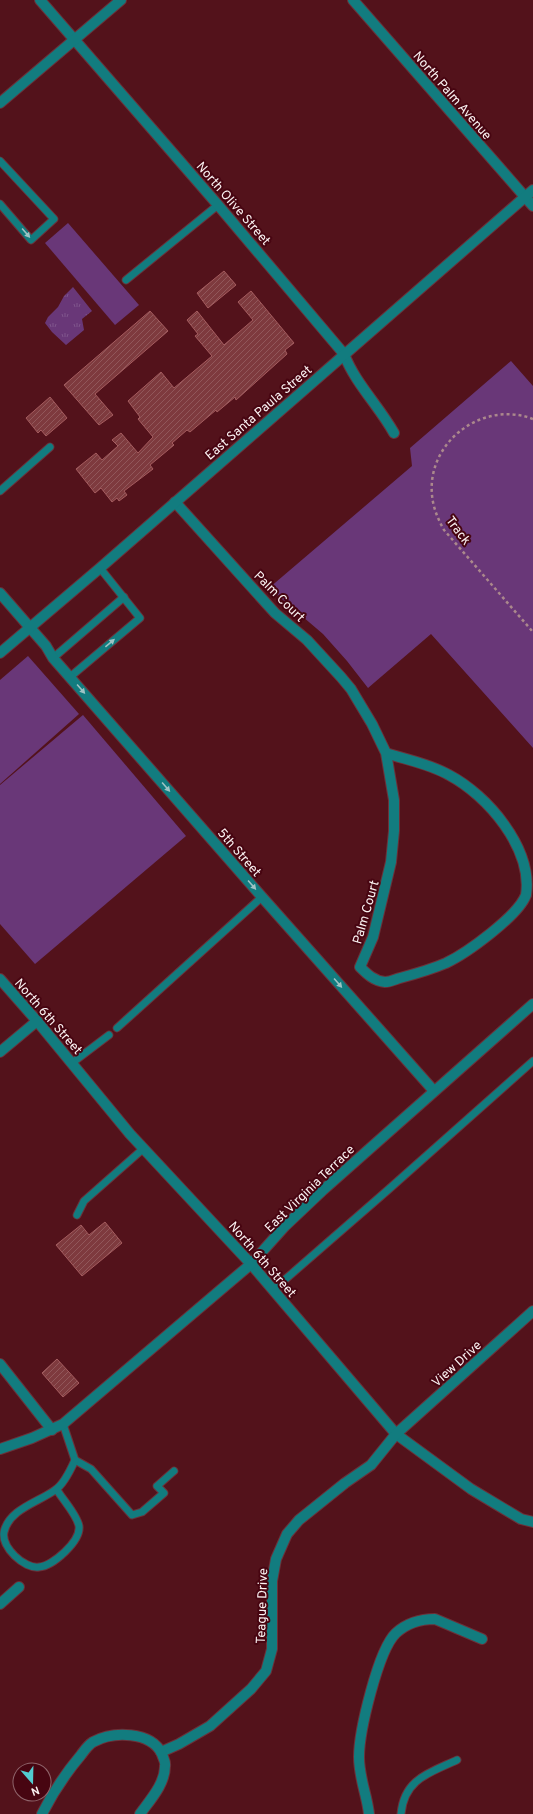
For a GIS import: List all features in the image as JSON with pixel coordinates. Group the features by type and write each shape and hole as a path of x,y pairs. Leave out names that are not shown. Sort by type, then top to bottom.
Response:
{"street":[{"name":"North Olive Street","path":"40,0 218,204 344,354 350,370 384,415 394,433"},
{"path":"0,103 121,0"},
{"name":"North Palm Avenue","path":"353,0 533,206"},
{"name":"East Santa Paula Street","path":"0,653 100,568 533,190"},
{"name":"Palm Court","path":"175,502 275,614 307,640 340,677 350,689 372,724 386,753 394,800 392,862 374,937 360,967 368,976 385,982 446,963 492,932 523,902 530,882 531,865 510,828 486,800 449,774 386,753"},
{"name":"5th Street","path":"0,593 30,626 46,646 53,658 434,1091"},
{"name":"North 6th Street","path":"0,979 144,1148 251,1264 396,1434 471,1489 521,1519 533,1522"},
{"name":"East Virginia Terrace","path":"0,1448 52,1430 63,1424 251,1264 285,1226 434,1091 533,1004"},
{"path":"0,1052 37,1021"},
{"name":"View Drive","path":"396,1434 533,1311"},
{"path":"0,1364 52,1430"},
{"name":"Teague Drive","path":"161,1752 179,1744 210,1726 260,1681 270,1661 272,1649 272,1581 276,1559 287,1534 299,1520 345,1482 371,1465 396,1434"},
{"path":"0,1604 19,1587"},
{"path":"369,1814 360,1771 360,1742 376,1678 390,1642 396,1634 408,1624 427,1619 435,1619 482,1639"},
{"path":"42,1814 65,1773 92,1742 103,1738 134,1736 146,1739 154,1744 161,1752 165,1766 162,1779 140,1814"}],"lane":[{"path":"0,161 54,219 31,240 0,204"},
{"path":"126,280 218,204"},
{"path":"0,491 50,447"},
{"path":"70,677 140,618 100,568"},
{"path":"53,658 124,597"},
{"path":"117,1028 262,897"},
{"path":"72,1063 109,1034"},
{"path":"273,1290 533,1061"},
{"path":"77,1215 84,1201 144,1148"},
{"path":"57,1490 77,1520 79,1532 76,1540 48,1564 38,1568 29,1566 10,1550 4,1540 6,1526 12,1518 24,1508 57,1490 70,1471 74,1460 63,1424"},
{"path":"74,1460 91,1469 132,1515 142,1512 164,1493 157,1486 174,1471"},
{"path":"401,1814 406,1793 414,1782 422,1776 456,1760"}],"path":[{"name":"Track","path":"533,419 517,415 500,414 484,417 469,424 454,435 440,453 434,469 432,485 433,502 437,516 444,530 533,632"}],"green space":[{"path":"68,223 139,305 115,325 45,243"},
{"path":"73,287 92,311 82,319 84,330 66,345 45,323 48,317 58,307 64,296"},
{"path":"511,361 533,386 533,748 431,634 368,688 323,634 269,588 412,466 410,448"},
{"path":"28,656 79,714 0,784 0,680"},
{"path":"83,715 186,836 35,964 0,924 0,785"}],"building":[{"path":"224,271 236,285 208,308 197,293"},
{"path":"251,291 294,343 285,350 287,354 236,400 235,397 217,412 216,410 190,432 187,430 172,443 174,445 150,465 153,469 124,491 127,495 119,501 117,498 112,502 101,488 95,493 76,469 96,453 102,460 118,446 112,440 121,433 138,453 153,437 138,419 140,417 128,401 161,372 174,388 212,356 195,336 198,334 187,320 197,311 224,345 253,320 238,302"},
{"path":"150,311 168,331 95,394 113,415 99,425 64,385"},
{"path":"50,397 67,418 46,436 41,430 38,433 26,418"},
{"path":"105,1222 122,1243 82,1276 56,1245 81,1225 89,1235"},
{"path":"57,1359 79,1383 63,1397 42,1373"}]}
